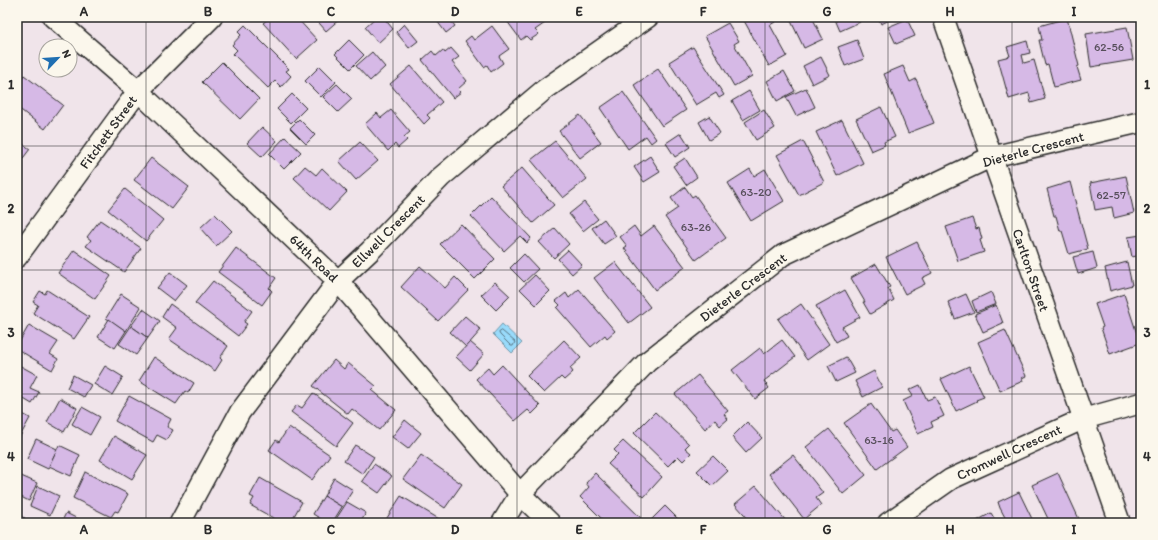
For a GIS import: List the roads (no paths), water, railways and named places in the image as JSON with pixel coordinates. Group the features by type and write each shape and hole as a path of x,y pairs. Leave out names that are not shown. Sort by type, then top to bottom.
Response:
{"street":[{"name":"64th Road","path":"53,17 138,91 338,281 520,494 550,523"},
{"name":"Fitchett Street","path":"17,257 138,91 212,17"},
{"name":"Ellwell Crescent","path":"180,523 240,412 338,281 370,251 440,177 544,90 648,17"},
{"name":"Carlton Street","path":"943,17 1120,523"},
{"name":"Dieterle Crescent","path":"502,523 520,494 647,362 783,255 991,157 1141,122"},
{"name":"Cromwell Crescent","path":"888,523 951,479 1083,419 1141,403"}],"water":[{"path":"502,324 522,343 512,353 493,334"}]}
